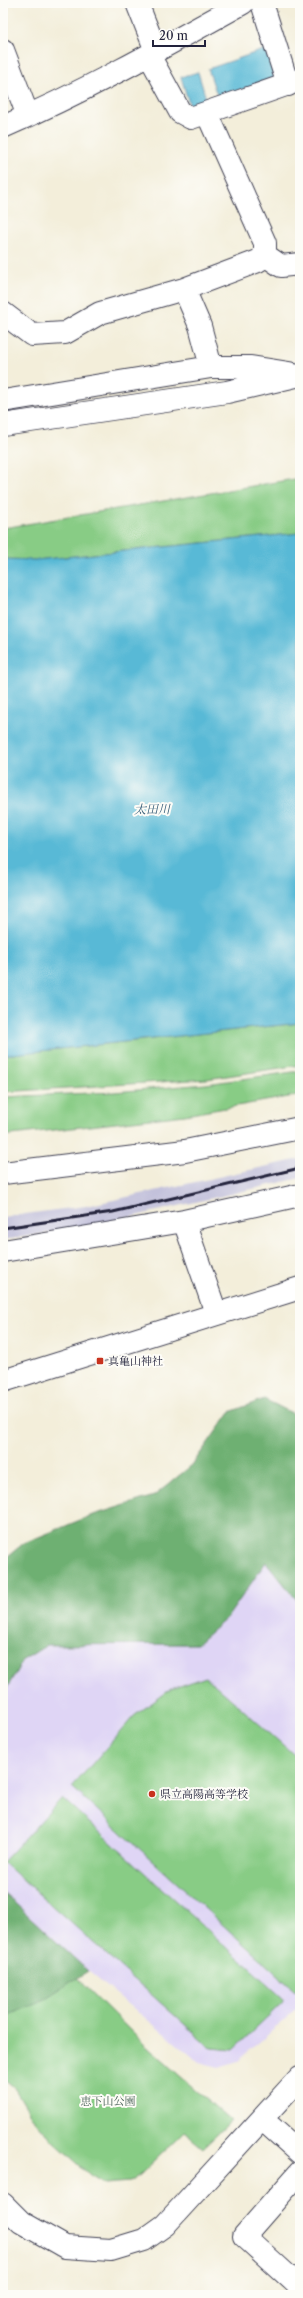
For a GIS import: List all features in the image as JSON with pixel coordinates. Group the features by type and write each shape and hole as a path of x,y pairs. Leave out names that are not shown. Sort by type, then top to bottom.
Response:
{"street":[{"path":"137,3 152,53 180,112 191,118 294,82 262,3"},
{"path":"3,127 28,116 152,53 242,3"},
{"path":"3,50 28,116"},
{"path":"3,313 32,335 65,333 100,313 184,289 258,261 265,255 265,243 207,113"},
{"path":"265,255 281,266 300,264"},
{"path":"184,289 200,326 211,367"},
{"path":"3,401 211,367 251,367 300,375 226,392 3,425"},
{"path":"3,1173 185,1151 300,1128"},
{"path":"3,1251 184,1221 300,1195"},
{"path":"184,1221 216,1313"},
{"path":"3,1381 216,1313 300,1288"},
{"path":"3,2204 21,2222 65,2247 111,2250 144,2240 164,2225 300,2076"},
{"path":"262,2119 300,2153"},
{"path":"300,2172 244,2236 300,2287"}],"shaded area":[{"path":"300,1159 300,1178 92,1226 3,1240 3,1217 86,1206"},
{"name":"県立高陽高等学校","path":"266,1562 300,1604 300,2006 238,2061 219,2067 199,2062 88,1971 3,1892 3,1695 23,1660 47,1645 197,1644 227,1618"}],"green space":[{"path":"300,478 300,533 36,560 3,559 3,528"},
{"path":"300,1023 300,1065 207,1079 3,1092 3,1055"},
{"path":"300,1071 300,1095 185,1115 3,1136 3,1097 114,1092 206,1084"},
{"path":"264,1399 300,1417 300,1604 266,1562 227,1618 197,1644 47,1645 23,1660 3,1695 3,1560 24,1543 90,1516 154,1496 192,1465 230,1412"},
{"path":"206,1677 300,1760 300,1987 295,1991 72,1787 134,1716 171,1689"},
{"path":"62,1798 285,2000 233,2050 211,2048 3,1862"},
{"path":"3,1892 88,1971 38,2003 3,2017"},
{"name":"恵下山公園","path":"3,1921 64,1965 145,2045 231,2121 203,2148 184,2132 140,2175 129,2182 105,2184 90,2175 35,2122 15,2089 3,2079"}],"water":[{"path":"266,49 276,78 218,98 208,69"},
{"path":"198,72 207,102 190,107 181,77"},
{"name":"太田川","path":"300,533 300,1023 3,1055 3,559 36,560"}],"railway":[{"path":"3,1228 113,1212 300,1168"}],"place":[{"name":"真亀山神社","path":"100,1361"},
{"name":"県立高陽高等学校","path":"152,1794"}]}
